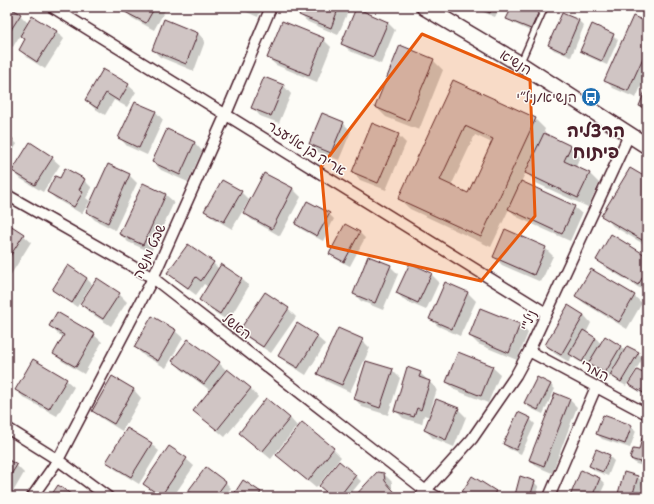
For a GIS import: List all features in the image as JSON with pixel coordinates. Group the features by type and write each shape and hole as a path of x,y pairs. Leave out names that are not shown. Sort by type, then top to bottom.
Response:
{"street":[{"name":"אריה בן אליעזר","path":"52,7 546,313"},
{"name":"שבט מנשה","path":"32,497 58,460 153,278 226,114 270,7"},
{"name":"הנשיא","path":"424,7 520,64 647,146"},
{"name":"ניל\"י","path":"423,494 472,439 516,375 529,351 629,135"},
{"name":"האשל","path":"7,195 153,278 423,494 437,497"},
{"name":"המרי","path":"529,351 647,414"},
{"path":"549,497 596,387"},
{"path":"7,428 58,460 108,497"}],"lane":[{"path":"520,64 545,7"}],"highlighted area":[{"path":"422,34 530,80 535,216 481,281 328,246 321,167"}],"building":[{"path":"7,7 21,14 7,36"},
{"path":"125,7 155,7 146,23 123,11"},
{"path":"302,7 339,7 331,28 299,15"},
{"path":"477,7 492,7 490,13"},
{"path":"512,7 541,7 531,29 506,19"},
{"path":"356,8 388,22 373,57 341,44"},
{"path":"562,13 579,20 565,53 548,45"},
{"path":"32,16 57,31 37,62 19,50 25,39 20,36"},
{"path":"633,16 647,22 647,49 628,91 604,81"},
{"path":"164,19 198,33 186,64 152,50"},
{"path":"282,21 324,38 309,75 267,58"},
{"path":"592,24 614,34 602,61 580,51"},
{"path":"400,45 434,59 408,121 375,107"},
{"path":"103,69 129,84 119,101 106,93 97,108 85,100"},
{"path":"264,77 284,85 271,116 251,108"},
{"path":"453,80 536,118 481,237 398,199","holes":["465,126 493,139 468,193 440,180"]},
{"path":"647,86 647,109 639,106"},
{"path":"135,102 156,111 139,148 118,138"},
{"path":"322,113 344,122 331,153 309,144"},
{"path":"372,123 399,134 378,183 352,172"},
{"path":"167,129 195,142 180,175 152,162"},
{"path":"544,133 571,146 564,161 590,173 578,198 525,173"},
{"path":"7,135 13,139 7,148"},
{"path":"30,142 53,157 35,185 12,171"},
{"path":"108,164 130,174 108,223 86,212"},
{"path":"65,168 85,179 79,190 83,192 74,207 47,192 55,176 60,178"},
{"path":"630,168 647,178 647,243 601,216"},
{"path":"264,173 293,188 272,229 243,213"},
{"path":"222,180 242,191 224,222 204,211"},
{"path":"521,181 575,206 562,234 508,209"},
{"path":"143,183 166,194 143,245 119,234"},
{"path":"307,201 330,213 317,236 295,224"},
{"path":"7,223 24,234 7,261"},
{"path":"345,224 360,232 344,262 329,254"},
{"path":"505,229 546,247 534,275 493,257"},
{"path":"611,234 647,256 647,270 638,285 596,260"},
{"path":"188,244 214,262 201,281 196,277 188,288 167,273"},
{"path":"368,256 391,265 375,303 353,294"},
{"path":"410,263 432,273 418,303 396,293"},
{"path":"221,264 242,278 220,314 199,300"},
{"path":"68,265 87,278 72,303 52,290"},
{"path":"591,269 635,295 619,322 575,296"},
{"path":"97,278 120,293 103,319 80,304"},
{"path":"445,282 468,292 452,329 429,319"},
{"path":"265,292 289,308 263,347 239,331"},
{"path":"568,305 584,315 561,355 545,345"},
{"path":"480,308 520,324 509,353 469,336"},
{"path":"57,312 95,334 76,367 53,354 64,335 49,326"},
{"path":"152,316 176,330 158,361 134,347"},
{"path":"297,323 318,336 298,368 278,356"},
{"path":"338,328 363,339 342,385 317,374"},
{"path":"583,330 596,338 582,362 569,354"},
{"path":"605,336 621,346 605,373 588,364"},
{"path":"188,339 220,362 204,384 172,361"},
{"path":"627,346 639,352 621,382 610,375"},
{"path":"458,352 493,366 481,396 446,382"},
{"path":"33,359 67,379 49,409 15,390"},
{"path":"366,361 393,369 380,408 354,399"},
{"path":"407,367 421,372 419,377 430,381 421,410 417,408 414,417 394,411"},
{"path":"227,369 251,388 217,430 193,411"},
{"path":"637,370 647,375 647,395 628,384"},
{"path":"112,376 134,389 114,424 92,411"},
{"path":"537,377 551,384 538,410 524,403"},
{"path":"555,393 570,399 544,466 529,460"},
{"path":"266,398 290,418 262,452 239,433"},
{"path":"436,399 459,408 446,440 424,430"},
{"path":"518,412 531,418 516,450 503,444"},
{"path":"603,415 632,425 625,444 596,434"},
{"path":"302,422 334,448 308,481 276,455"},
{"path":"127,428 152,443 131,477 106,462"},
{"path":"642,438 647,440 647,464 630,459 633,449 639,450"},
{"path":"169,446 187,458 161,496 143,484"},
{"path":"596,449 610,455 603,472 589,466"},
{"path":"7,459 17,465 7,481"},
{"path":"339,461 356,475 339,497 332,497 319,486"},
{"path":"206,467 226,482 215,497 204,497 201,495 200,497 197,497 188,491"},
{"path":"581,470 600,478 592,497 570,496"},
{"path":"377,472 384,473 385,481 399,497 354,497"},
{"path":"624,472 638,476 632,497 617,497"},
{"path":"472,476 496,491 492,497 470,497 462,492"},
{"path":"520,476 535,481 530,497 515,495"},
{"path":"243,480 261,492 258,497 232,497"},
{"path":"58,485 75,497 50,497"}],"place":[{"name":"הנשיא/ניל״י","path":"591,97"}],"district":[{"name":"הרצליה פיתוח","path":"596,141"}]}
